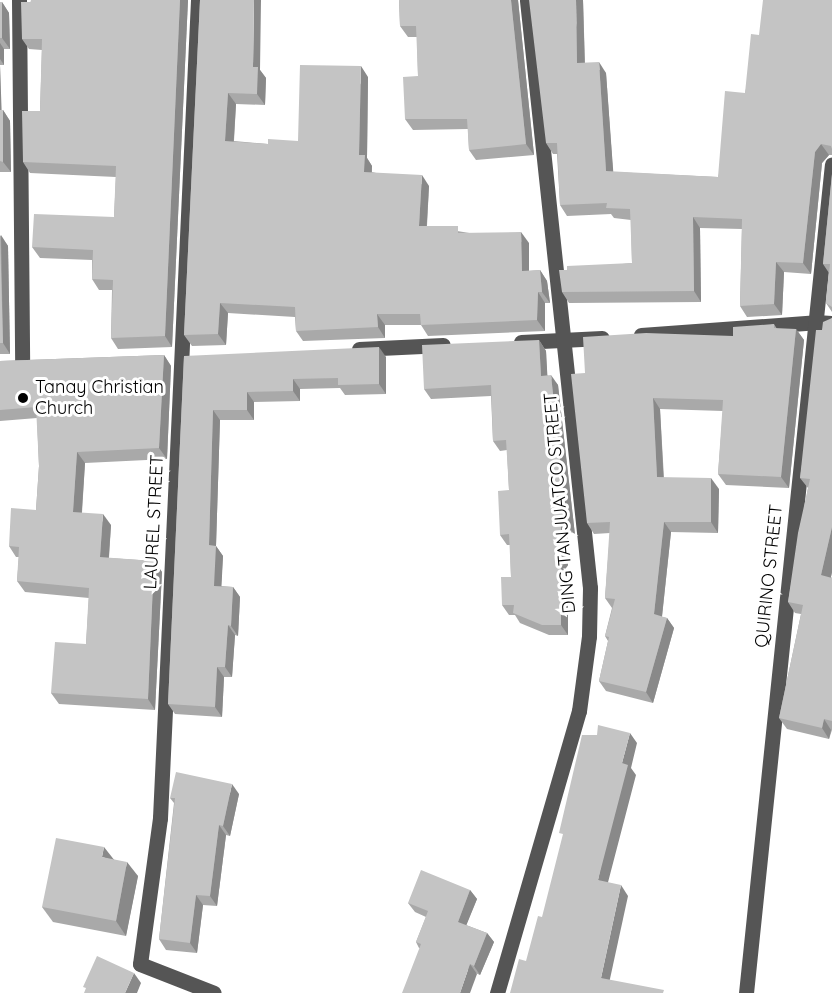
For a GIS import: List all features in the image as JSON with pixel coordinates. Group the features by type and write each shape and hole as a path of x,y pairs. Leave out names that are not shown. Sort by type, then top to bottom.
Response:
{"street":[{"path":"19,0 22,363"},
{"name":"LAUREL STREET","path":"198,0 160,818 140,964 214,993"},
{"name":"DING TANJUATCO STREET","path":"497,993 579,711 589,636 590,588 527,0"},
{"name":"QUIRINO STREET","path":"746,993 832,164"},
{"path":"504,343 816,322 832,323"},
{"path":"349,349 456,345"}],"building":[{"path":"31,0 180,0 165,336 111,338 113,280 92,279 93,250 32,247 34,214 114,217 116,166 23,162 22,111 40,111 42,39 22,39 21,2 31,2"},
{"path":"200,0 254,0 253,67 258,67 257,94 228,93 225,141 268,144 268,139 298,141 300,65 361,66 359,155 365,155 364,172 422,175 419,226 458,226 458,233 521,232 522,271 540,270 542,292 538,292 537,320 421,325 420,314 377,314 378,327 296,331 295,307 220,303 218,334 184,335"},
{"path":"399,0 511,0 526,144 469,150 467,119 405,119 403,77 418,76 416,26 400,26"},
{"path":"529,0 576,0 577,63 599,62 606,171 718,177 725,91 745,93 751,34 759,35 763,0 832,0 832,149 831,146 821,144 815,152 803,263 776,262 774,304 740,306 742,219 693,217 694,291 562,292 559,270 567,270 567,266 632,263 630,209 606,208 607,203 560,205 557,143 546,143"},
{"path":"0,2 2,2 2,38 0,38"},
{"path":"0,110 3,110 3,162 0,161"},
{"path":"832,174 832,307 826,303 830,264 823,264"},
{"path":"0,235 3,343 0,343"},
{"path":"832,318 832,527 821,575 832,578 832,721 824,719 822,728 779,718 803,605 788,602 798,533 810,479 800,478 816,330 822,330 823,322"},
{"path":"774,324 774,328 796,329 781,477 718,474 723,400 653,398 657,477 711,478 711,522 664,522 654,614 667,618 646,692 599,681 609,637 605,636 615,599 605,598 610,522 587,523 571,374 585,373 583,337 646,333 733,336 733,327"},
{"path":"539,340 541,376 551,375 567,525 561,525 561,625 542,625 513,613 514,605 502,605 501,577 511,577 509,534 500,535 498,491 509,490 506,440 493,441 491,385 424,389 422,345"},
{"path":"379,347 379,384 338,385 338,378 293,379 293,391 247,392 247,410 213,410 209,545 216,546 214,586 233,587 231,626 228,625 225,667 217,667 215,707 168,704 184,356"},
{"path":"164,355 159,448 77,452 73,512 103,514 100,557 154,561 148,699 51,693 55,642 86,644 89,588 17,581 19,547 9,546 11,508 36,510 39,466 36,407 0,410 0,361"},
{"path":"598,725 630,733 622,763 628,765 598,880 621,885 601,978 664,990 663,993 510,993 519,959 526,961 538,916 542,917 563,834 559,833 582,735 597,735"},
{"path":"176,772 232,784 223,826 219,825 210,896 196,895 190,943 159,939 175,798 170,798"},
{"path":"56,838 104,847 102,857 127,862 116,921 42,907"},
{"path":"421,870 470,890 458,922 487,933 474,966 470,964 460,993 402,993 421,944 416,942 428,911 408,903"},
{"path":"97,956 134,973 125,993 84,993 86,988 83,987"}],"place":[{"name":"Tanay Christian Church","path":"23,398"}]}
